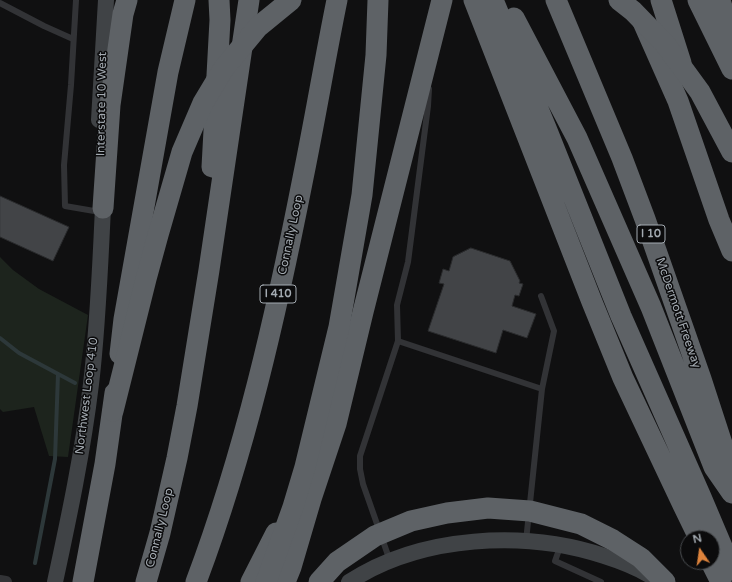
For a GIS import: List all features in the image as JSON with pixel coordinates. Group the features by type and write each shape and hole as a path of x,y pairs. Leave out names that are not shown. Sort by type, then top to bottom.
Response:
{"highway":[{"path":"103,210 110,105 123,14 127,0"},
{"path":"83,582 104,471 124,319 168,72 185,0"},
{"path":"209,270 213,138 220,0"},
{"name":"Connally Loop","path":"146,582 160,533 187,406 209,270 249,0"},
{"path":"113,411 146,279 182,152 203,103 224,68 258,27 291,0"},
{"name":"Connally Loop","path":"196,582 210,546 258,380 283,276 302,186 337,0"},
{"path":"266,582 293,507 305,467 339,326 362,195 375,62 378,0"},
{"path":"285,582 336,424 442,0"},
{"path":"474,0 623,378 695,530"},
{"path":"493,0 621,316 732,570"},
{"path":"504,0 577,138 651,307 714,467 732,493"},
{"name":"McDermott Freeway","path":"556,0 646,219 732,474"},
{"path":"619,0 633,11 665,44 700,92 732,152"},
{"path":"634,0 678,101 717,213 732,251"},
{"path":"661,0 732,230"},
{"path":"698,0 732,69"},
{"path":"720,0 732,42"},
{"path":"251,582 286,513 317,434 341,358 368,255 395,186"},
{"path":"319,582 337,562 376,536 411,521 447,513 488,508 530,511 581,524 613,540 641,558 665,582"},
{"path":"715,570 721,582"}],"main road":[{"name":"Interstate 10 West","path":"103,210 99,132 106,0"},
{"name":"Northwest Loop 410","path":"55,582 72,502 91,384 99,290 103,210"},
{"path":"349,582 390,561 418,552 459,543 491,540 526,541 561,545 590,552 624,563 660,582"}],"street":[{"path":"0,581 6,582"}],"lane":[{"path":"76,0 64,165 65,206 103,210"},
{"path":"0,3 73,39"},
{"path":"429,76 430,45"},
{"path":"390,561 363,484 360,469 360,456 398,341 397,305 408,262 428,106 429,83"},
{"path":"526,541 542,389 554,331 541,296"},
{"path":"398,341 542,389"},
{"path":"561,545 556,561 600,582"}],"shaded area":[{"path":"0,257 13,270 39,289 88,315 68,457 49,456 34,407 3,412 0,409"}],"building":[{"path":"0,196 69,227 53,261 0,237"},
{"path":"471,248 510,261 520,281 519,283 523,284 519,296 515,295 512,306 536,314 527,338 503,330 496,353 428,331 444,284 439,283 443,269 449,271 453,257"}],"waterway":[{"path":"0,338 19,353 75,383"},
{"path":"35,563 55,459 58,374"}]}
